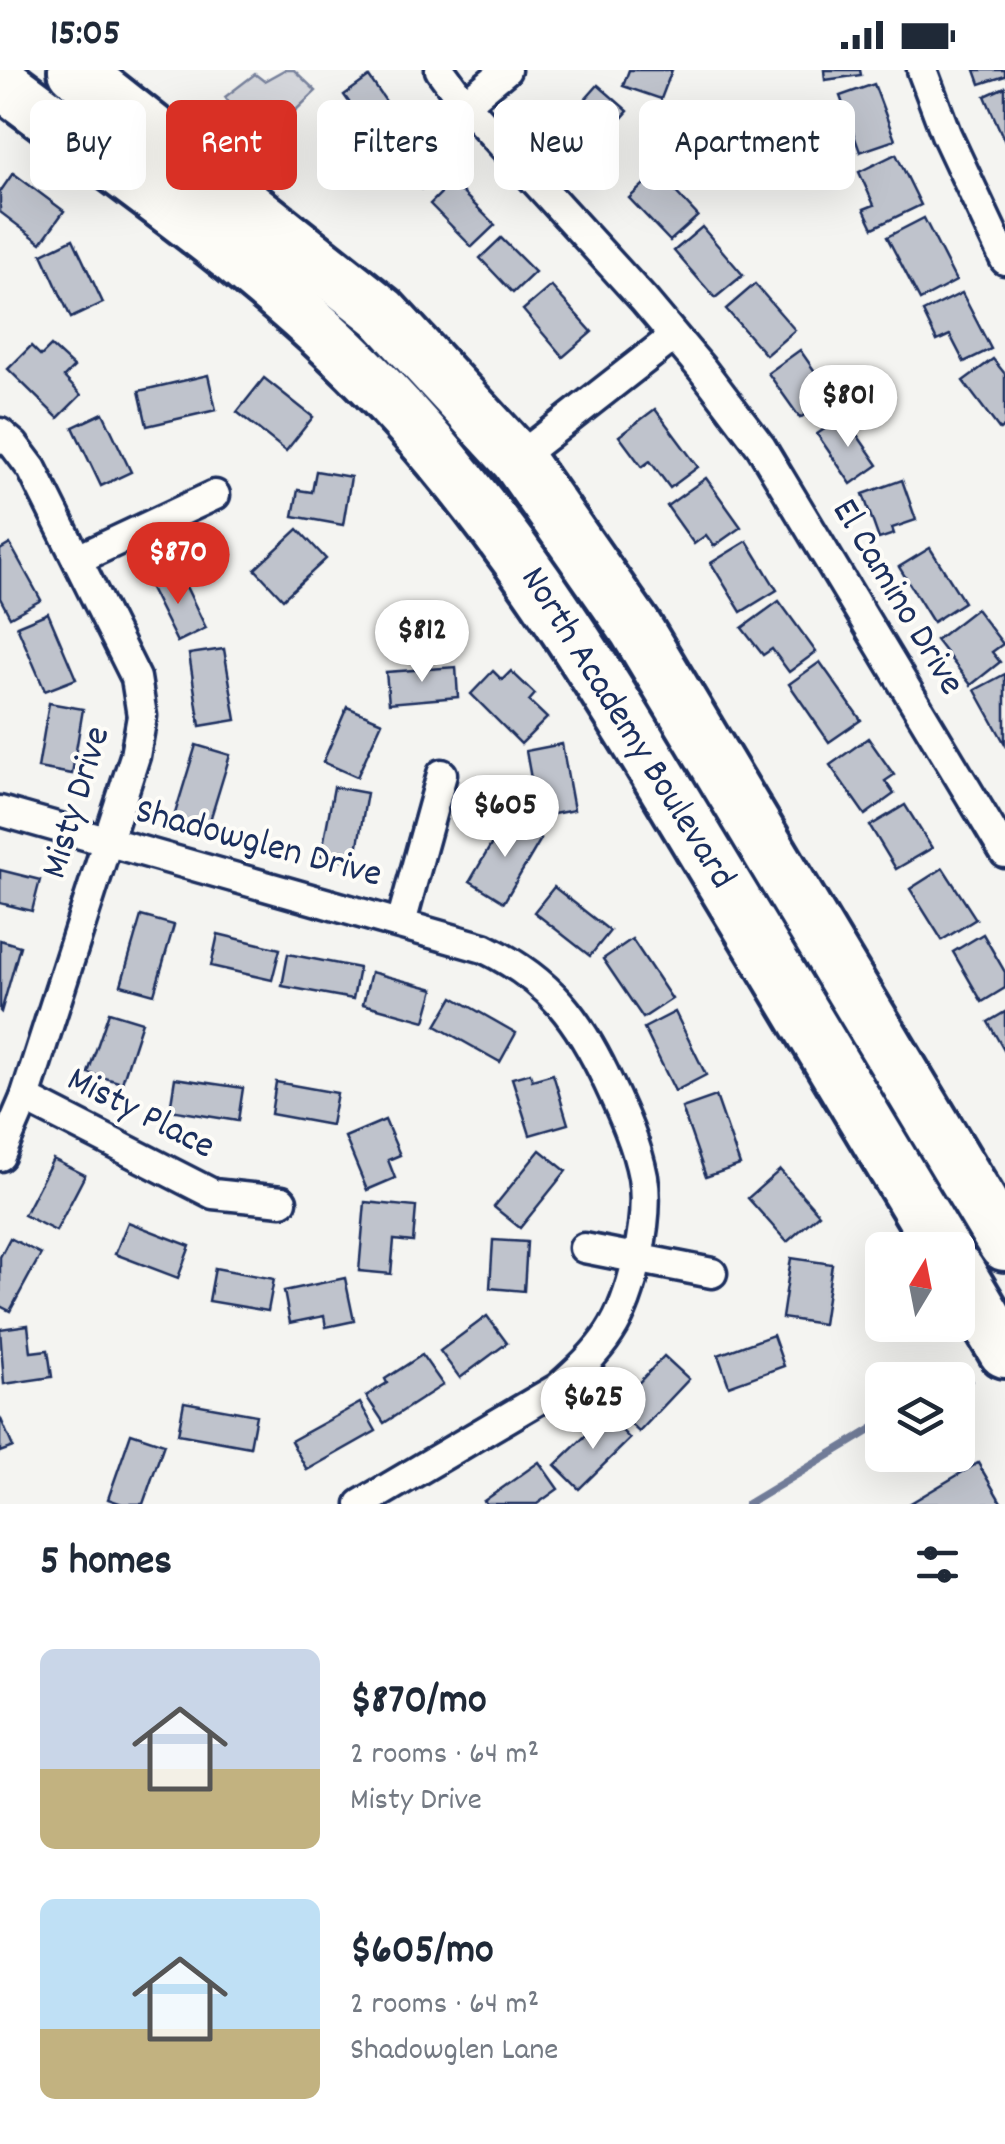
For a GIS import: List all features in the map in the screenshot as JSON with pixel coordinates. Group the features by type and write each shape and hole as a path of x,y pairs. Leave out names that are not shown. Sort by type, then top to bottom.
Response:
{"highway":[{"name":"North Academy Boulevard","path":"75,70 382,313 516,459 636,630 1005,1244"},
{"name":"North Academy Boulevard","path":"0,80 262,282 342,351 471,493 533,576 610,694 933,1232"},
{"path":"975,1301 1005,1352"}],"street":[{"name":"El Camino Drive","path":"440,70 462,100"},
{"path":"470,100 506,70"},
{"path":"922,70 946,134 1005,260"},
{"name":"El Camino Drive","path":"474,114 702,369 771,463 1005,853"},
{"path":"516,459 673,336"},
{"name":"Misty Drive","path":"0,433 32,469 130,662 141,696 141,736 25,1098 0,1156"},
{"path":"78,559 215,495"},
{"path":"401,924 442,774"},
{"name":"Shadowglen Drive","path":"0,812 450,936 510,961 559,999 579,1026 616,1099 644,1181 643,1218 624,1306 610,1332 558,1388 361,1504"},
{"name":"Misty Place","path":"25,1098 212,1194 282,1201"},
{"path":"584,1248 712,1273"}],"shaded area":[{"path":"284,70 294,70 316,91 297,109 297,100 225,97 255,74 264,81"}],"building":[{"path":"629,70 672,70 661,99 623,86"},
{"path":"824,70 860,70 861,75 825,80"},
{"path":"975,70 1005,70 1005,76 980,84"},
{"path":"369,77 385,100 348,100 344,95"},
{"path":"874,84 895,140 860,152 855,138 855,100 841,100 840,96"},
{"path":"598,85 615,100 585,100"},
{"path":"1005,87 1005,142 985,96"},
{"path":"619,103 628,111 619,121"},
{"path":"896,154 921,205 873,228 864,209 874,205 859,172"},
{"path":"13,173 30,186 30,190 36,190 64,211 41,243 0,212 0,192"},
{"path":"639,189 674,190 698,216 670,241 629,198"},
{"path":"444,190 460,190 495,225 472,247 430,204"},
{"path":"924,218 956,281 920,300 887,237"},
{"path":"702,227 743,275 715,298 674,251"},
{"path":"501,238 535,272 513,293 480,258"},
{"path":"73,239 103,303 71,318 42,254"},
{"path":"755,284 795,330 766,355 726,309"},
{"path":"551,286 592,332 563,357 523,310"},
{"path":"962,293 991,349 964,362 950,335 937,341 923,312"},
{"path":"31,346 41,356 51,346 74,367 64,377 81,395 58,418 8,369"},
{"path":"800,350 832,396 800,418 768,373"},
{"path":"993,359 1005,374 1005,426 1000,430 963,381"},
{"path":"208,375 216,410 147,426 139,391"},
{"path":"264,378 313,417 286,451 237,412"},
{"path":"655,409 698,467 670,488 650,461 642,467 619,436"},
{"path":"103,413 131,472 101,486 73,427"},
{"path":"844,416 878,465 851,484 817,434"},
{"path":"316,471 351,477 343,525 293,516 298,490 312,492"},
{"path":"706,478 741,527 714,546 706,535 694,544 667,506"},
{"path":"902,480 916,520 892,528 894,534 879,539 863,494"},
{"path":"298,529 326,559 283,599 255,569"},
{"path":"747,541 777,590 741,612 711,563"},
{"path":"10,544 41,600 10,617 0,598 0,550"},
{"path":"930,548 964,602 933,622 899,567"},
{"path":"179,572 206,628 177,642 149,586"},
{"path":"779,601 816,652 789,672 772,649 763,655 742,628"},
{"path":"976,609 1003,644 992,652 1000,662 971,685 936,640"},
{"path":"48,613 76,679 45,691 17,626"},
{"path":"224,649 236,720 200,726 189,654"},
{"path":"820,662 861,720 829,742 789,684"},
{"path":"456,667 458,697 389,703 386,672"},
{"path":"493,671 502,680 511,671 535,694 529,701 547,718 521,744 471,694"},
{"path":"1005,674 1005,744 975,690"},
{"path":"49,703 83,709 72,774 38,768"},
{"path":"347,707 382,722 357,777 323,762"},
{"path":"868,738 894,775 885,781 894,794 865,815 830,765"},
{"path":"562,744 574,810 538,817 526,751"},
{"path":"196,745 230,755 208,827 174,817"},
{"path":"334,787 367,793 355,862 321,856"},
{"path":"905,805 932,848 896,869 870,826"},
{"path":"506,819 541,839 504,902 470,881"},
{"path":"943,868 976,919 942,940 910,889"},
{"path":"0,870 40,880 32,911 0,903"},
{"path":"554,887 610,931 590,956 534,912"},
{"path":"141,916 174,925 154,994 121,985"},
{"path":"218,934 280,949 272,980 211,966"},
{"path":"983,934 1005,972 1005,988 982,1002 953,952"},
{"path":"632,939 672,999 643,1018 603,959"},
{"path":"0,940 20,946 1,1012 0,1011"},
{"path":"288,954 359,968 353,999 282,986"},
{"path":"371,972 434,989 425,1021 363,1004"},
{"path":"453,997 516,1033 500,1062 436,1026"},
{"path":"109,1012 142,1022 122,1083 88,1073"},
{"path":"675,1012 706,1075 675,1091 644,1028"},
{"path":"1005,1012 1005,1052 988,1022"},
{"path":"530,1073 532,1080 553,1074 568,1124 530,1135 512,1078"},
{"path":"175,1078 243,1088 238,1121 170,1110"},
{"path":"276,1082 337,1093 331,1125 271,1114"},
{"path":"716,1096 740,1165 706,1177 682,1108"},
{"path":"385,1120 400,1155 388,1160 395,1178 367,1190 345,1137"},
{"path":"540,1150 566,1171 520,1228 494,1207"},
{"path":"53,1159 85,1175 56,1231 24,1215"},
{"path":"780,1170 819,1214 787,1242 748,1198"},
{"path":"365,1202 416,1207 413,1242 394,1240 391,1274 359,1271"},
{"path":"128,1222 190,1246 178,1278 115,1254"},
{"path":"10,1238 41,1254 10,1311 0,1306 0,1257"},
{"path":"493,1240 527,1242 524,1291 490,1288"},
{"path":"791,1258 832,1264 823,1324 782,1318"},
{"path":"215,1268 274,1279 268,1311 209,1301"},
{"path":"345,1278 354,1321 326,1327 324,1316 290,1323 284,1291"},
{"path":"487,1316 507,1343 460,1378 440,1351"},
{"path":"28,1325 31,1352 48,1350 52,1377 4,1384 0,1329"},
{"path":"773,1335 784,1366 729,1386 718,1355"},
{"path":"422,1355 443,1385 384,1423 366,1396"},
{"path":"664,1356 689,1379 639,1432 614,1409"},
{"path":"184,1402 256,1415 250,1447 178,1434"},
{"path":"360,1403 376,1431 307,1470 291,1441"},
{"path":"607,1415 630,1439 579,1489 555,1465"},
{"path":"0,1417 13,1447 0,1452"},
{"path":"131,1433 164,1444 143,1504 108,1499"},
{"path":"539,1462 558,1489 537,1504 484,1501"},
{"path":"978,1463 1002,1504 909,1504 963,1472 975,1472"}],"waterway":[{"path":"748,1504 865,1433"}]}
